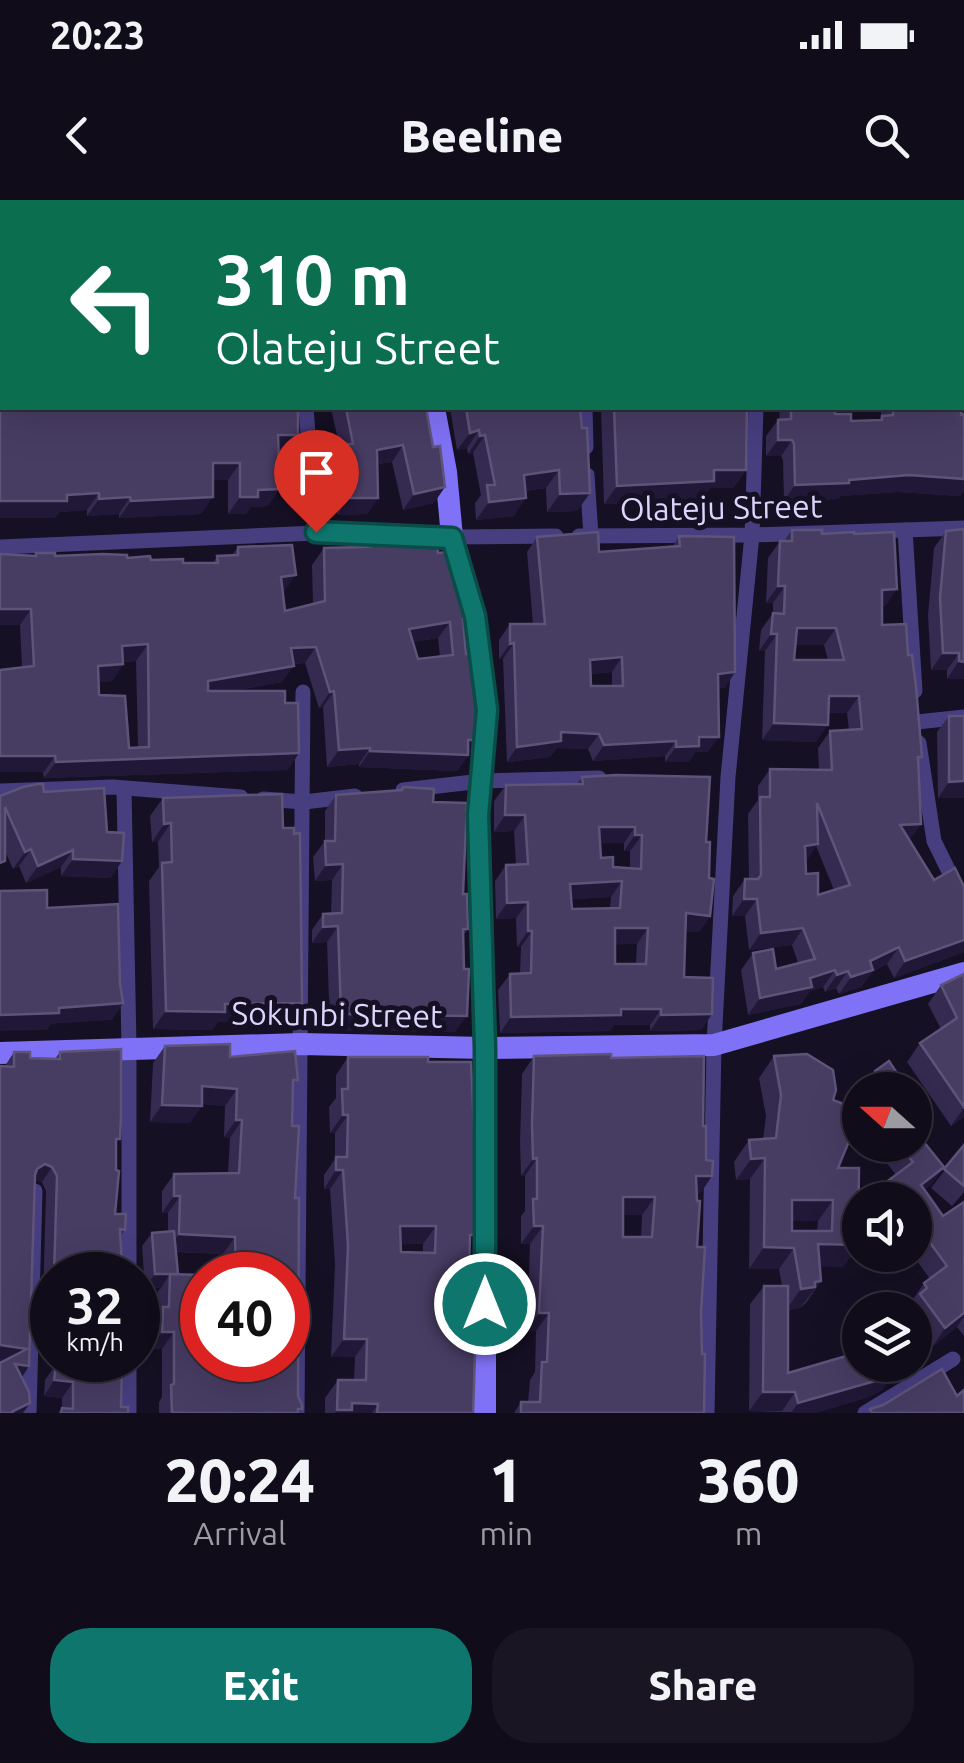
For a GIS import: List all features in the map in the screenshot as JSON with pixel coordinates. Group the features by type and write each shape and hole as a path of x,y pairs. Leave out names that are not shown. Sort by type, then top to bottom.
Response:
{"street":[{"path":"306,410 316,532"},
{"path":"434,410 446,472 452,538 475,616 487,710 478,815 485,1048 485,1413"},
{"path":"585,410 591,536"},
{"path":"706,1413 721,777 752,536 756,410"},
{"name":"Olateju Street","path":"0,547 316,532 452,538 752,536 964,528"},
{"path":"905,530 921,770 934,841 964,902"},
{"path":"298,1413 303,692"},
{"path":"917,722 964,716"},
{"path":"383,792 482,781 622,778"},
{"path":"124,789 129,1252"},
{"path":"0,791 124,789 304,802 364,795"},
{"name":"Sokunbi Street","path":"0,1053 301,1044 485,1048 714,1044 964,973"},
{"path":"29,1413 35,1191"},
{"path":"865,1413 953,1359"},
{"path":"129,1382 129,1413"}],"building":[{"path":"0,410 298,410 298,435 278,435 280,489 258,490 258,497 240,497 240,463 213,463 213,497 131,501 130,497 99,499 99,493 67,495 67,501 0,501"},
{"path":"346,410 426,410 433,447 440,446 445,487 414,494 403,445 377,450 378,498 349,498 348,444 353,444"},
{"path":"466,410 580,410 582,428 587,428 590,493 560,494 559,470 524,475 526,498 489,502 487,485 495,485 485,435 480,436 479,430 470,433"},
{"path":"614,410 747,410 746,470 714,470 714,481 617,486"},
{"path":"791,410 835,410 835,414 851,414 851,421 882,420 882,416 893,415 893,410 962,410 964,479 909,475 795,485 794,444 792,440 778,440 778,420 791,419"},
{"path":"964,529 964,662 959,661 959,653 943,653 940,598 946,531"},
{"path":"792,530 822,530 822,534 894,532 897,589 882,590 882,625 906,624 922,757 918,757 921,824 900,825 934,880 955,868 964,887 964,940 905,961 899,947 870,961 873,970 851,977 848,971 837,975 835,970 810,978 812,987 760,998 753,953 773,949 776,969 815,959 803,928 761,933 757,899 744,899 745,879 758,879 761,875 760,797 770,797 770,769 832,770 830,731 862,729 859,696 829,696 828,725 774,723 777,634 771,634 773,613 784,614 785,586 778,586 780,541 792,541","holes":["797,628 836,628 844,660 794,660","817,803 850,885 818,895 818,873 806,874 805,846 818,844"]},
{"path":"598,532 599,552 680,546 679,536 734,537 735,672 718,674 719,737 699,737 699,746 676,747 676,741 604,745 599,734 561,732 561,741 517,747 510,624 545,624 537,537","holes":["622,657 623,686 591,686 590,660"]},
{"path":"436,537 438,553 457,551 470,608 468,618 463,619 466,654 478,652 483,693 479,740 468,740 468,755 370,748 339,750 334,691 330,692 316,647 291,648 294,666 208,681 208,691 285,691 285,703 298,703 299,753 56,762 55,756 0,756 0,670 34,666 31,609 0,609 0,554 103,554 218,563 217,556 238,555 238,547 292,545 296,575 281,577 285,611 325,601 324,548 365,547","holes":["450,622 453,655 418,659 409,629","148,644 149,747 129,748 125,696 99,695 98,666 123,664 122,646"]},
{"path":"949,716 964,716 964,781 949,782"},
{"path":"582,777 710,777 706,842 710,842 709,878 714,879 710,916 686,913 684,977 713,978 712,1014 661,1015 661,1009 621,1009 621,1015 511,1017 510,974 531,973 532,931 528,931 528,902 507,903 506,865 528,864 525,815 505,815 506,785 583,784","holes":["599,827 635,827 635,835 642,835 641,869 613,867 613,857 601,858","622,881 620,908 572,909 570,884","615,928 648,928 646,964 615,964"]},
{"path":"43,784 44,792 104,788 107,832 124,833 122,861 73,859 73,850 38,866 31,849 25,852 5,807 5,861 0,863 0,796"},
{"path":"403,787 434,789 433,802 467,803 463,894 467,894 468,929 463,929 464,969 469,969 467,1016 341,1014 338,926 323,927 323,914 342,913 343,864 326,865 325,841 335,841 336,795"},
{"path":"282,794 283,828 294,828 294,834 300,833 302,1003 225,1004 225,1012 166,1011 162,863 172,862 171,823 164,824 163,798"},
{"path":"47,890 47,908 118,904 123,1003 59,1008 59,1013 0,1015 0,891"},
{"path":"964,974 964,1107 920,1043 957,1018 941,985"},
{"path":"230,1044 230,1057 295,1051 298,1080 293,1080 292,1126 299,1126 295,1198 299,1198 299,1252 235,1252 235,1237 179,1234 180,1196 174,1196 174,1174 239,1173 242,1120 236,1120 237,1089 202,1086 202,1106 162,1105 165,1046"},
{"path":"121,1049 115,1214 126,1214 125,1230 120,1229 121,1252 55,1252 57,1176 45,1164 37,1169 30,1252 29,1366 15,1364 29,1392 30,1403 13,1413 0,1413 0,1363 27,1349 0,1345 0,1066 14,1067 14,1052 30,1052 30,1058 60,1059 60,1052"},
{"path":"807,1054 833,1070 833,1100 842,1103 842,1158 838,1168 859,1168 859,1182 842,1182 842,1245 818,1244 821,1281 815,1282 815,1287 801,1289 794,1248 764,1247 765,1158 751,1159 749,1140 776,1138 781,1095 774,1056","holes":["792,1200 833,1200 832,1231 792,1231"]},
{"path":"534,1056 704,1056 703,1126 706,1160 713,1161 712,1176 696,1176 700,1201 697,1247 705,1247 701,1312 704,1413 521,1413 521,1402 540,1402 549,1313 539,1313 543,1226 534,1226","holes":["623,1197 655,1197 652,1237 623,1237"]},
{"path":"348,1057 428,1057 428,1062 471,1062 477,1195 475,1235 470,1235 469,1277 475,1355 473,1413 377,1413 378,1404 352,1403 352,1410 337,1410 338,1380 366,1380 367,1339 344,1339 348,1246 343,1170 336,1170 336,1157 347,1157 348,1115 343,1115 342,1089 348,1089","holes":["400,1226 436,1226 435,1253 401,1252"]},
{"path":"889,1061 896,1072 876,1072"},
{"path":"964,1145 964,1186 944,1169"},
{"path":"932,1152 944,1167 925,1182 886,1182 913,1162 932,1162"},
{"path":"932,1200 943,1216 964,1202 964,1313 945,1328 932,1310 932,1292 922,1292 927,1288 924,1283 947,1266 932,1245"},
{"path":"174,1231 178,1274 160,1274 160,1252 153,1252 152,1233"},
{"path":"170,1274 180,1274 180,1382 298,1382 302,1409 298,1413 172,1413 174,1332 162,1332 163,1307 169,1307"},
{"path":"764,1286 788,1286 788,1373 842,1357 842,1382 872,1382 798,1403 795,1392 763,1392"},
{"path":"942,1369 957,1396 964,1390 964,1413 872,1413 870,1409 921,1382 932,1382 932,1375"},
{"path":"73,1382 122,1382 121,1407 128,1407 128,1413 61,1413 62,1408 73,1409"}],"route":[{"path":"316,532 452,538 475,616 487,710 478,815 485,1048 485,1304"}]}
